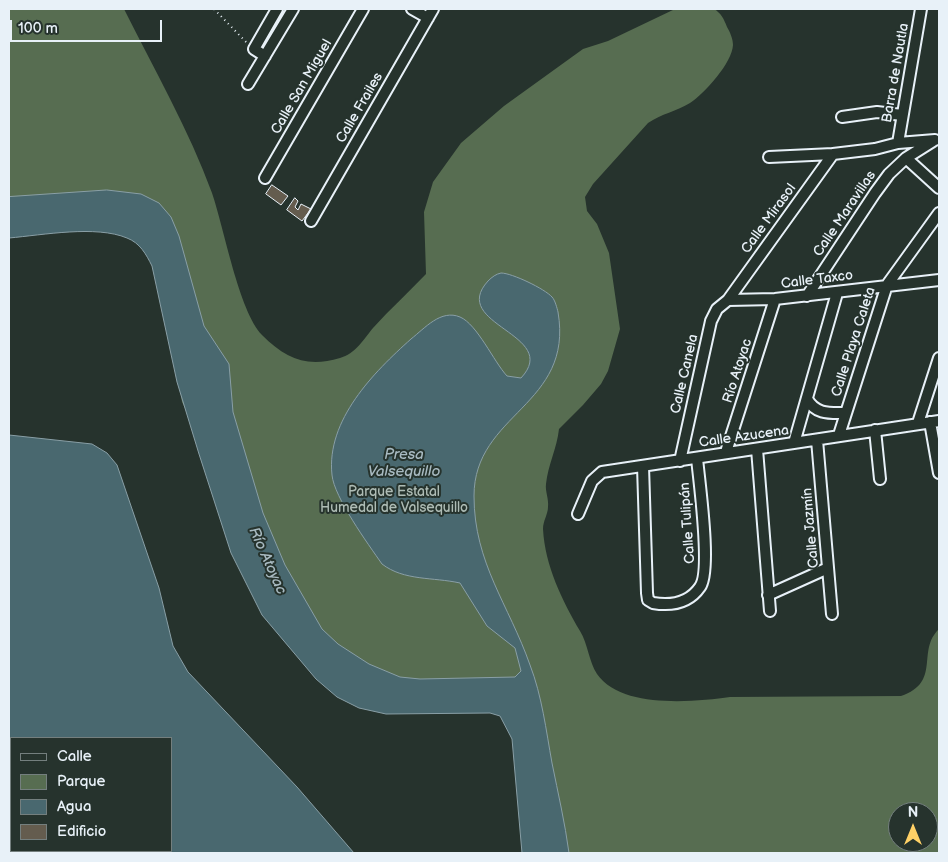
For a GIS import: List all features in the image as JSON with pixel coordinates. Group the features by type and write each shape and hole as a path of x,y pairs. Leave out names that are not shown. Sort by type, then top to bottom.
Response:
{"street":[{"path":"265,56 254,50 277,9"},
{"path":"248,84 293,9"},
{"name":"Calle San Miguel","path":"265,178 363,9"},
{"path":"412,9 428,18"},
{"name":"Calle Frailes","path":"311,221 433,9"},
{"name":"Barra de Nautla","path":"898,143 921,9"},
{"path":"842,117 877,112 902,115"},
{"path":"769,157 833,154 937,138"},
{"name":"Calle Maravillas","path":"807,296 889,174 906,158 937,138"},
{"name":"Calle Mirasol","path":"728,300 833,154"},
{"path":"906,158 939,188"},
{"name":"Calle Playa Caleta","path":"839,436 887,285 939,213"},
{"name":"Calle Taxco","path":"728,300 807,296 939,280"},
{"path":"794,443 837,292"},
{"name":"Río Atoyac","path":"726,452 775,299"},
{"name":"Calle Canela","path":"680,460 711,321 717,309 728,300"},
{"path":"918,424 939,358"},
{"path":"807,399 811,407 818,411 846,413"},
{"path":"935,422 939,473"},
{"name":"Calle Azucena","path":"578,514 596,475 602,472 935,422"},
{"path":"875,430 880,479"},
{"name":"Calle Jazmín","path":"817,440 832,614"},
{"path":"757,449 770,611"},
{"name":"Calle Tulipán","path":"643,466 648,600 658,604 680,603 688,600 702,586 705,567 697,458"},
{"path":"768,595 828,568"}],"path":[{"path":"214,9 254,50"}],"green space":[{"name":"Parque Estatal Humedal de Valsequillo","path":"9,9 124,9 182,123 203,169 217,208 239,289 254,323 262,335 280,350 298,359 317,362 340,358 355,350 379,321 426,274 424,212 433,182 461,143 504,106 583,49 608,41 675,9 714,9 723,19 733,43 723,69 710,85 690,103 648,123 593,184 585,197 587,211 597,224 609,253 620,329 608,371 601,384 559,429 546,484 548,507 543,529 547,556 567,607 583,636 597,674 608,685 623,693 640,698 678,701 730,697 901,696 913,690 921,683 927,666 932,638 939,629 939,853 540,853 506,704 337,689 241,525 182,402 156,242 134,229 9,232"}],"water":[{"name":"Presa Valsequillo","path":"107,190 141,194 159,203 171,217 179,236 204,326 229,364 233,412 263,513 285,565 322,629 338,644 369,664 400,677 420,679 515,677 521,671 515,648 487,626 460,583 409,576 382,564 352,520 334,484 332,455 337,435 355,399 382,366 428,325 446,316 453,315 466,321 479,335 507,376 521,378 530,363 528,350 482,309 480,296 488,281 501,273 520,278 553,298 558,312 559,343 552,369 538,390 489,445 478,468 474,496 476,520 486,563 522,643 538,689 569,853 522,853 512,739 500,716 490,713 386,714 359,708 337,697 316,679 262,615 231,553 199,454 177,382 152,266 145,253 132,240 100,232 69,232 9,238 9,197"},
{"path":"9,435 92,444 107,453 117,465 159,588 173,646 188,672 297,787 354,853 9,853"}],"building":[{"path":"272,185 288,196 281,205 266,194"},
{"path":"295,198 298,201 295,207 298,210 301,204 311,209 302,221 287,210"}]}
